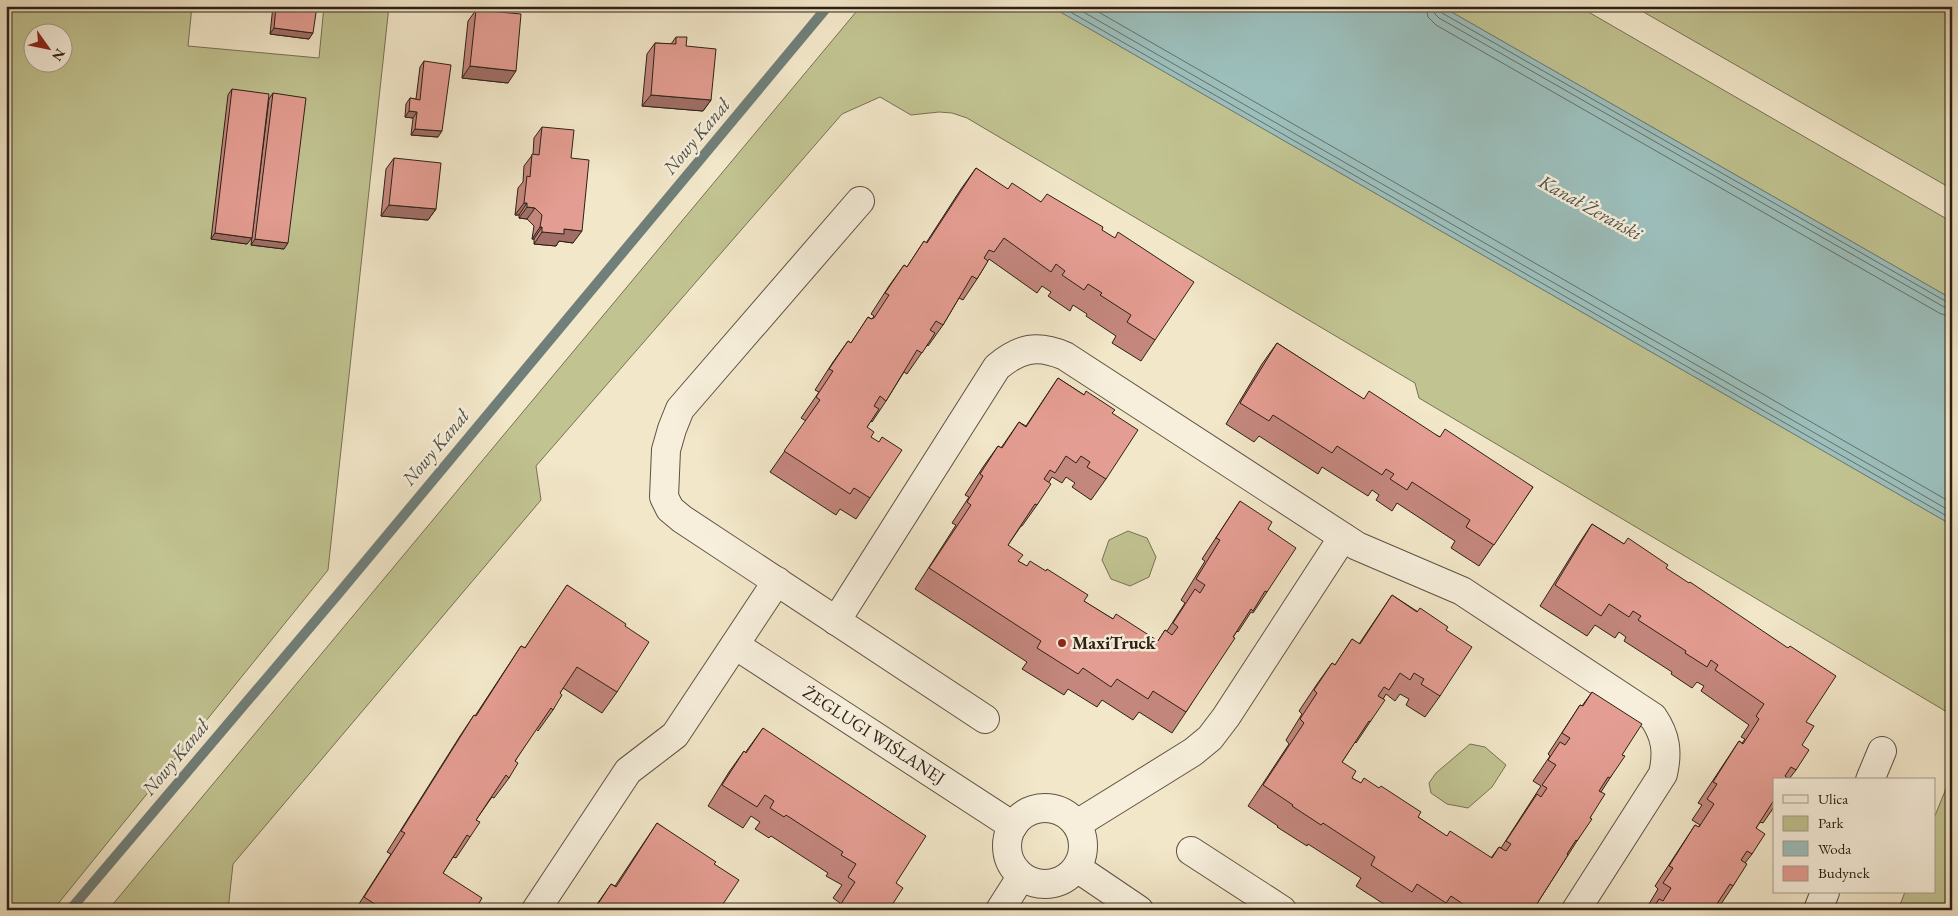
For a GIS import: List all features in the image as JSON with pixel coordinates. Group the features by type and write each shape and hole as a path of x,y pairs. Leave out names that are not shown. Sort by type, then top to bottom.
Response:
{"street":[{"path":"860,201 680,408 666,450 664,497 670,509 985,719"},
{"path":"836,620 997,367 1008,358 1028,350 1051,350 1066,356 1357,546 1462,592 1653,717 1662,729 1666,744 1663,774 1576,910"},
{"path":"1077,824 1193,752 1210,738 1226,717 1343,537"},
{"path":"536,910 628,771 675,735 777,581"},
{"name":"ŻEGLUGI WIŚLANEJ","path":"735,645 1013,826"},
{"path":"1871,778 1882,750"},
{"path":"1052,808 1066,814 1077,824 1083,838 1083,854 1077,868 1064,879 1048,884 1032,882 1021,877 1009,859 1007,842 1013,826 1023,815 1037,809 1052,808"},
{"path":"1192,851 1282,910"},
{"path":"1077,868 1140,910"},
{"path":"1000,910 1021,877"},
{"path":"1818,910 1824,894"}],"green space":[{"path":"6,6 192,6 188,46 319,58 324,6 389,6 328,570 53,910 6,910"},
{"path":"861,6 1050,6 1952,525 1952,715 1419,398 1415,383 967,118 952,113 939,112 911,115 880,97 842,114 536,466 541,500 233,864 228,910 108,910"},
{"path":"1441,6 1578,6 1952,222 1952,299"},
{"path":"1633,6 1952,6 1952,189"},
{"path":"1128,531 1147,538 1156,557 1149,577 1130,586 1111,579 1102,560 1109,540"},
{"path":"1470,744 1485,747 1506,765 1492,787 1468,808 1447,804 1431,793 1429,783 1436,773"},
{"path":"1952,774 1952,910 1898,910 1904,894 1936,894 1936,813"}],"water":[{"name":"Kanał Żerański","path":"1050,6 1441,6 1952,299 1952,525"}],"building":[{"path":"276,6 317,6 313,33 274,28"},
{"path":"476,10 521,14 516,71 470,66"},
{"path":"676,37 687,37 686,46 716,49 711,100 651,95 655,43 676,44"},
{"path":"424,61 451,65 442,131 415,129 417,112 409,111 410,98 420,100"},
{"path":"232,89 269,94 252,238 215,233"},
{"path":"273,93 306,98 288,243 255,239"},
{"path":"542,127 574,130 571,158 589,160 582,231 564,229 564,234 542,232 542,227 540,227 542,215 535,208 527,207 527,203 524,203 527,176 530,177 532,154 539,155"},
{"path":"394,158 441,163 436,209 389,205"},
{"path":"976,168 1008,189 1012,183 1041,202 1047,194 1103,227 1102,230 1115,238 1118,232 1194,282 1155,340 1127,322 1131,315 1100,295 1102,293 1088,284 1084,290 1062,275 1065,271 1056,264 1051,272 1004,238 994,252 989,250 984,258 988,261 977,279 972,276 943,325 936,321 930,330 935,333 922,353 917,350 886,401 880,396 874,406 879,409 867,427 874,432 871,437 879,442 882,437 902,450 870,498 854,488 850,494 784,451 820,400 816,397 833,371 829,369 848,341 851,343 868,317 874,318 889,295 885,293 904,265 907,267 924,241 927,243"},
{"path":"1277,343 1364,399 1369,391 1440,437 1445,429 1533,487 1494,545 1466,527 1470,520 1412,482 1407,490 1390,479 1394,474 1386,469 1382,475 1337,446 1332,453 1273,415 1269,421 1240,403"},
{"path":"1058,378 1084,395 1086,391 1115,410 1112,413 1138,430 1106,479 1087,467 1090,462 1081,456 1076,463 1066,456 1055,473 1050,470 1044,479 1051,484 1037,505 1035,504 1008,545 1023,555 1018,561 1027,566 1030,561 1046,571 1047,569 1088,595 1084,601 1113,619 1116,614 1158,641 1165,630 1172,635 1178,627 1173,623 1195,589 1200,593 1205,585 1196,579 1220,540 1216,538 1240,501 1272,522 1268,529 1296,548 1253,611 1251,609 1233,637 1235,638 1186,712 1153,691 1148,699 1117,679 1111,687 1083,668 1078,674 1037,648 1041,641 929,568 971,505 967,502 983,476 980,474 998,446 1002,448 1019,422 1026,427"},
{"path":"1592,524 1624,544 1628,538 1668,565 1666,568 1788,648 1790,646 1836,676 1806,722 1814,726 1802,745 1809,750 1796,770 1791,767 1785,776 1788,778 1773,778 1773,802 1756,828 1765,834 1752,854 1747,851 1741,860 1747,864 1733,886 1730,884 1713,910 1652,910 1659,899 1663,901 1671,888 1663,883 1673,868 1669,866 1695,825 1699,827 1714,804 1707,799 1717,784 1713,782 1739,741 1743,744 1759,719 1756,716 1764,704 1715,670 1718,665 1711,660 1707,667 1638,620 1641,616 1633,611 1629,617 1609,604 1601,616 1555,585"},
{"path":"567,585 626,624 625,626 649,642 617,692 577,667 560,693 562,695 553,710 551,708 515,761 518,763 509,778 506,775 476,820 480,822 470,837 467,835 443,873 482,898 475,910 384,910 364,897 405,833 401,831 474,715 476,716 521,646 525,648"},
{"path":"1392,595 1417,612 1420,608 1448,627 1446,630 1472,647 1440,696 1421,684 1424,679 1414,673 1410,680 1400,673 1389,690 1384,687 1378,696 1385,700 1342,762 1356,771 1352,778 1361,783 1364,778 1379,788 1381,786 1421,812 1418,817 1447,836 1450,831 1492,858 1499,847 1506,851 1511,844 1506,841 1537,794 1541,797 1547,788 1542,785 1556,765 1548,760 1560,742 1565,745 1570,738 1562,733 1580,705 1583,706 1592,692 1642,724 1622,755 1625,756 1599,791 1605,794 1590,818 1592,819 1576,840 1533,910 1490,910 1487,908 1485,910 1472,910 1451,896 1446,903 1417,884 1412,892 1371,865 1375,857 1323,823 1321,825 1263,785 1304,723 1300,719 1317,693 1314,690 1332,663 1335,665 1352,639 1360,644"},
{"path":"763,728 926,836 896,883 903,888 892,905 899,910 837,910 855,882 848,877 856,864 841,855 843,852 786,815 784,817 770,808 774,801 765,795 757,807 722,785 744,751 746,753"},
{"path":"657,823 716,862 714,864 739,880 719,910 674,910 667,905 663,910 594,910 611,884 616,887"}],"waterway":[{"name":"Nowy Kanał","path":"70,910 339,593 828,6"}],"place":[{"name":"MaxiTruck","path":"1062,643"}]}
